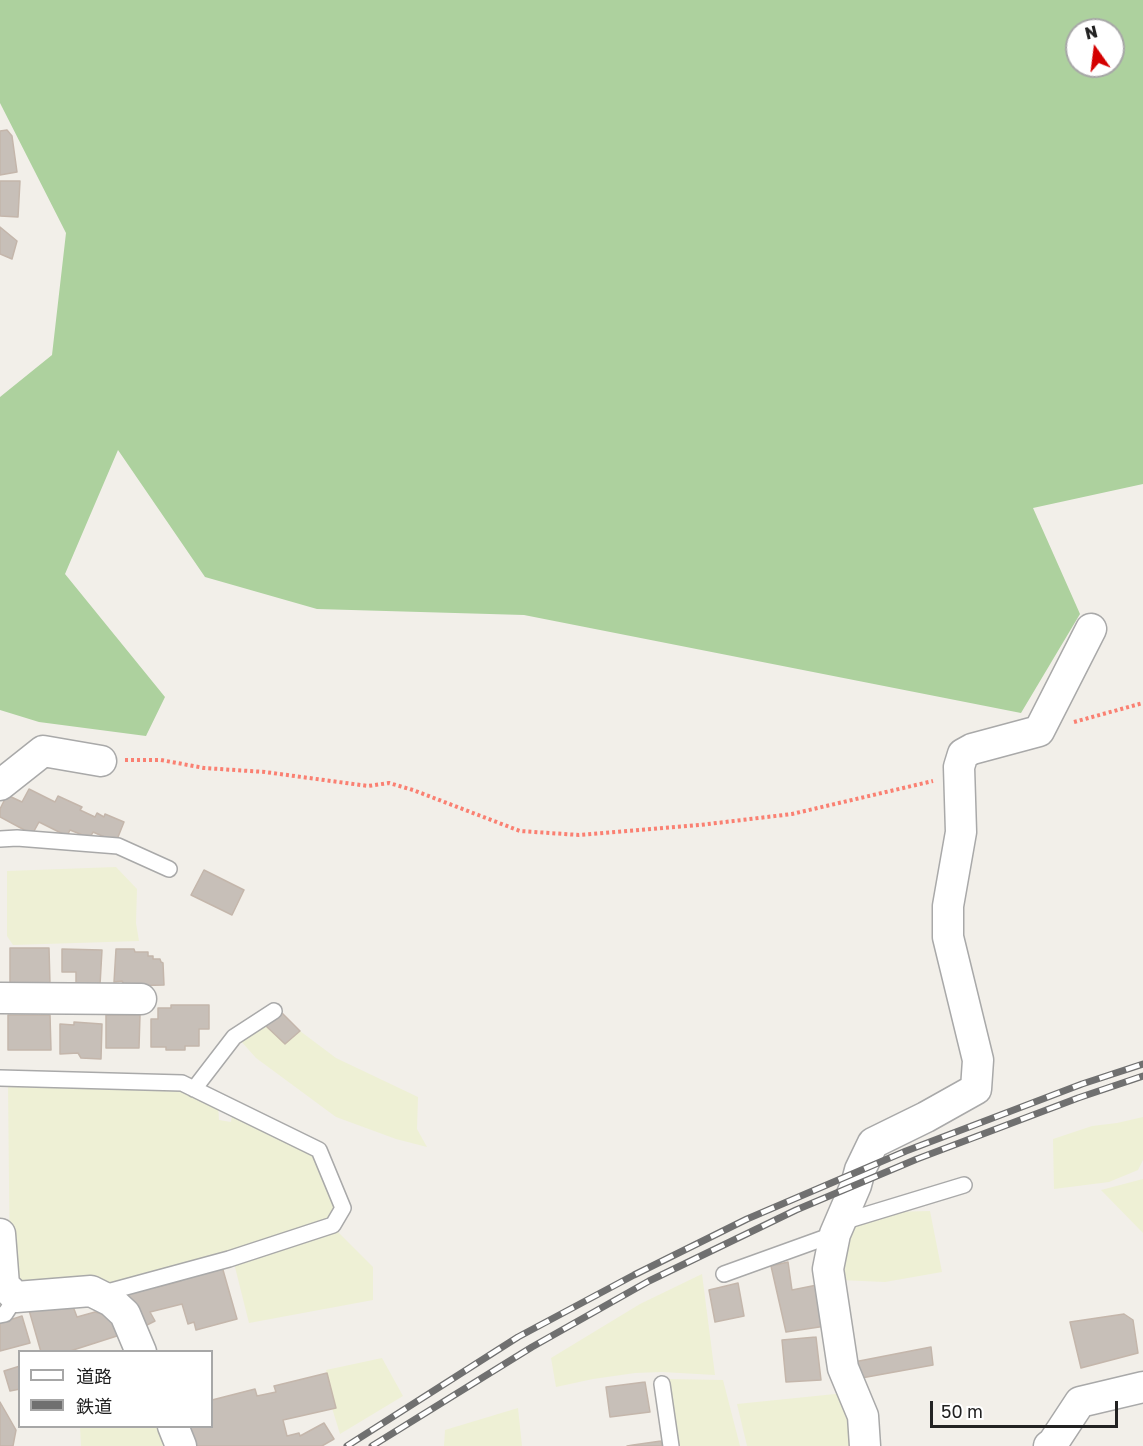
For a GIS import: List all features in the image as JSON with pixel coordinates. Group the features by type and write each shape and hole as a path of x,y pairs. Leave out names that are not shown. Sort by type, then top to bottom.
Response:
{"street":[{"path":"865,1446 863,1416 843,1368 828,1269 837,1229 873,1143 926,1118 976,1089 978,1060 948,937 948,906 961,832 959,767 963,754 972,749 1039,731 1091,629"},
{"path":"0,785 43,751 101,761"},
{"path":"0,998 141,999"},
{"path":"0,1234 8,1306 91,1291 111,1301 124,1314 140,1350"},
{"path":"1049,1446 1080,1402 1143,1387"},
{"path":"174,1428 181,1446"}],"lane":[{"path":"0,839 17,838 118,846 169,869"},
{"path":"194,1089 234,1037 274,1011"},
{"path":"0,1078 182,1083 319,1150 343,1208 333,1225 229,1259 99,1295"},
{"path":"724,1274 837,1229 964,1185"},
{"path":"662,1384 671,1446"}],"path":[{"path":"1039,731 1143,703"},
{"path":"101,761 160,760 204,768 266,772 368,786 389,783 520,831 579,835 792,814 934,781 959,767"}],"green space":[{"path":"0,0 1143,0 1143,484 1033,508 1080,614 1021,713 524,615 317,609 205,577 118,450 65,574 165,697 146,736 39,722 0,710 0,397 52,355 66,233 0,103"},
{"path":"116,867 137,889 136,923 139,941 13,945 7,936 7,871"},
{"path":"266,1026 285,1044 300,1031 336,1058 418,1097 417,1129 427,1147 396,1139 336,1117 256,1058 240,1040"},
{"path":"8,1083 192,1089 218,1105 219,1120 231,1122 233,1107 315,1151 340,1211 332,1223 158,1276 64,1289 10,1283"},
{"path":"1143,1117 1143,1160 1138,1170 1109,1182 1054,1189 1053,1139 1092,1126"},
{"path":"1143,1179 1143,1233 1101,1190"},
{"path":"930,1211 942,1272 885,1282 839,1280 846,1226 890,1212"},
{"path":"334,1228 373,1267 373,1300 249,1323 233,1259"},
{"path":"702,1274 715,1375 635,1373 556,1387 551,1358 640,1304"},
{"path":"382,1358 403,1396 340,1434 332,1408 336,1407 326,1370"},
{"path":"667,1379 723,1380 740,1446 675,1446"},
{"path":"845,1393 857,1446 747,1446 737,1404"},
{"path":"518,1408 522,1446 444,1446 445,1430"},
{"path":"80,1428 165,1428 173,1446 81,1446"}],"building":[{"path":"7,130 12,136 17,172 0,175 0,131"},
{"path":"0,181 20,181 18,217 0,216"},
{"path":"0,227 17,241 12,259 0,254"},
{"path":"29,789 55,802 58,796 82,807 80,810 95,817 97,813 104,817 105,814 124,822 116,842 93,832 90,838 70,830 67,836 39,822 33,833 30,833 0,817 0,809 7,795 22,802"},
{"path":"204,870 244,890 232,915 191,895"},
{"path":"10,948 49,948 50,984 10,986"},
{"path":"62,949 102,950 100,985 76,986 76,972 62,972"},
{"path":"116,949 148,952 148,956 153,956 153,959 160,959 163,963 164,985 125,986 122,981 114,982"},
{"path":"171,1005 209,1005 209,1029 199,1029 199,1046 185,1046 185,1050 151,1047 151,1019 158,1019 158,1008 171,1008"},
{"path":"280,1011 300,1031 285,1044 266,1026"},
{"path":"8,1015 50,1015 51,1050 8,1050"},
{"path":"106,1015 140,1015 139,1048 106,1048"},
{"path":"74,1022 102,1024 101,1059 81,1058 78,1053 60,1054 60,1024 74,1025"},
{"path":"788,1262 792,1290 817,1285 826,1326 786,1332 771,1266"},
{"path":"221,1263 237,1319 196,1330 194,1322 188,1324 182,1304 150,1312 155,1321 135,1331 118,1297 152,1282 154,1288 181,1281 179,1275"},
{"path":"738,1283 744,1316 715,1322 709,1290"},
{"path":"70,1306 77,1317 95,1312 109,1316 120,1335 73,1350 40,1350 29,1310"},
{"path":"1124,1314 1133,1320 1138,1353 1081,1368 1070,1322"},
{"path":"22,1316 30,1343 0,1351 0,1323"},
{"path":"816,1337 821,1380 786,1382 782,1340"},
{"path":"931,1347 933,1365 856,1379 854,1362"},
{"path":"18,1367 18,1389 10,1391 4,1371"},
{"path":"327,1373 336,1408 283,1420 287,1436 299,1433 300,1436 324,1423 334,1439 322,1446 191,1446 186,1428 213,1428 213,1400 255,1389 257,1396 276,1392 274,1386"},
{"path":"645,1382 650,1412 610,1417 606,1387"},
{"path":"0,1402 16,1430 13,1446 0,1446"},
{"path":"661,1441 662,1446 627,1446 633,1445"}],"railway":[{"path":"347,1446 518,1337 634,1275 747,1219 906,1151 1082,1084 1143,1064"},
{"path":"372,1446 532,1347 649,1281 796,1210 917,1159 1143,1076"}]}
